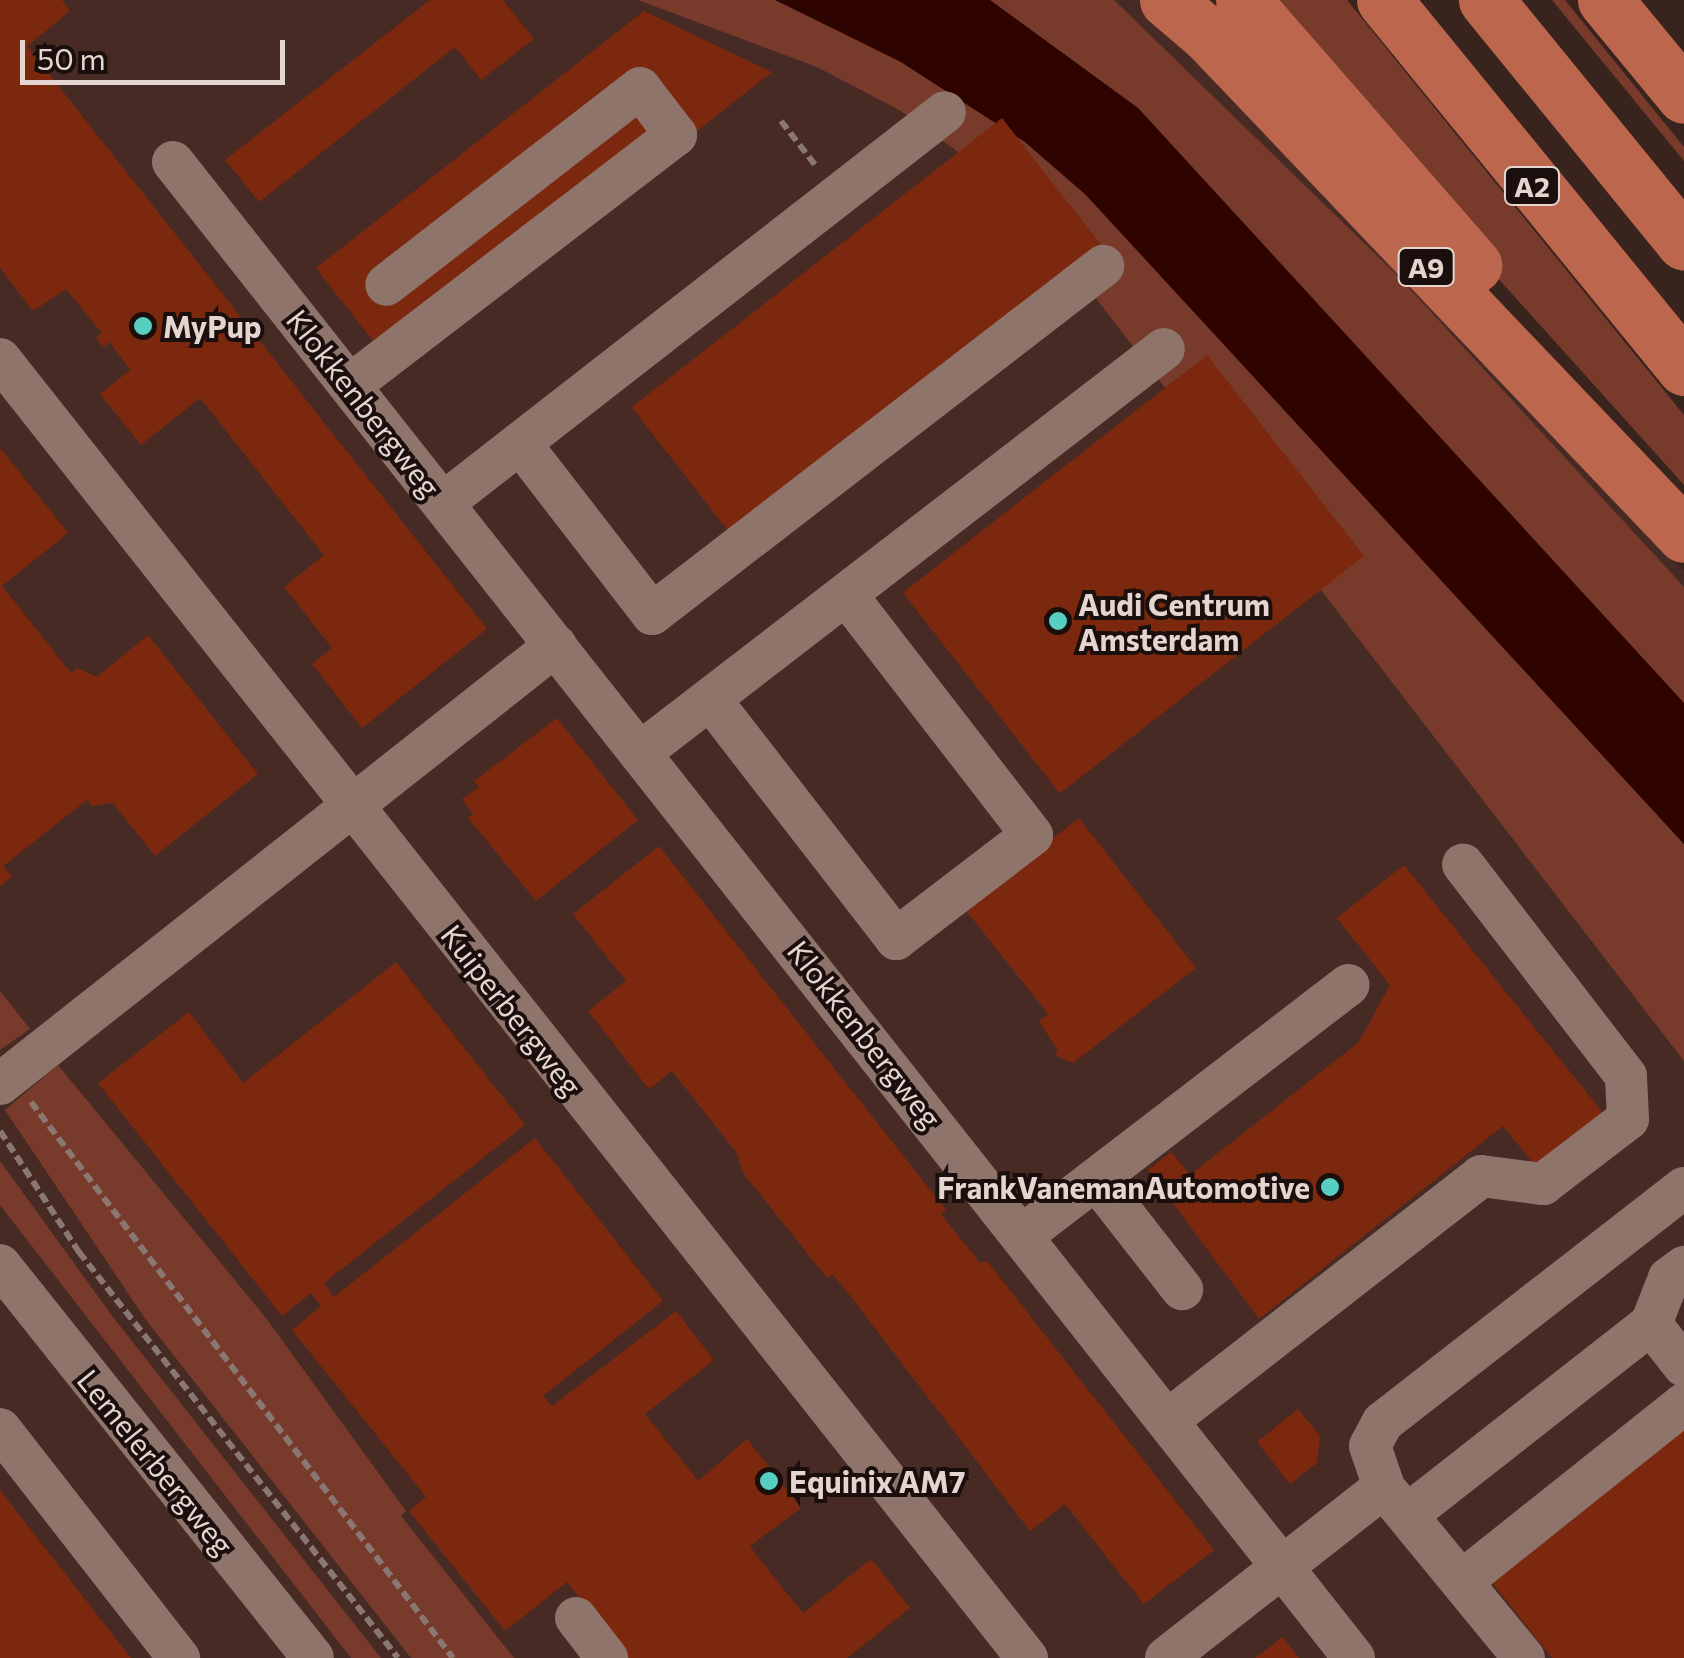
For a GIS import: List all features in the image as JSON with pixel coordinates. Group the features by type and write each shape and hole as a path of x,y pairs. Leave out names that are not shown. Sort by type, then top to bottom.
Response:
{"highway":[{"name":"A9","path":"1168,0 1208,35 1684,535"},
{"path":"1243,0 1684,505"},
{"name":"A2","path":"1384,0 1684,368"},
{"name":"A2","path":"1486,0 1684,243"},
{"path":"1605,0 1684,96"}],"street":[{"path":"350,386 676,135 640,88 386,285"},
{"path":"443,503 945,112"},
{"name":"Klokkenbergweg","path":"173,162 1024,1234 1354,1658"},
{"path":"520,443 652,614 1103,266"},
{"path":"641,752 1164,349"},
{"name":"Kuiperbergweg","path":"0,360 1027,1658"},
{"path":"710,699 896,939 1032,835 846,594"},
{"path":"6,1080 556,644"},
{"path":"1168,1420 1481,1176 1543,1184 1628,1119 1626,1076 1463,864"},
{"path":"1024,1234 1349,985"},
{"path":"1096,1179 1182,1289"},
{"path":"1524,1658 1395,1501 1370,1446 1383,1422 1684,1188"},
{"name":"Lemelerbergweg","path":"0,1265 313,1658"},
{"path":"1166,1658 1282,1567 1395,1501 1651,1324 1669,1278 1684,1267"},
{"path":"1651,1324 1684,1366"},
{"path":"1462,1582 1684,1404"},
{"path":"0,1428 179,1658"},
{"path":"576,1618 608,1658"}],"path":[{"path":"781,121 838,194"},
{"path":"6,1080 454,1658"},
{"path":"0,1131 79,1252 398,1658"}],"shaded area":[{"path":"0,0 1203,0 1684,571 1684,1658 0,1658"},
{"path":"638,0 775,0 794,7 901,62 1025,142 1086,195 1684,844 1684,1061 1034,218 983,170 901,111 817,67"},
{"path":"775,0 990,0 1138,108 1684,703 1684,844 1086,195 1025,142 901,62"},
{"path":"990,0 1114,0 1398,276 1684,587 1684,703 1138,108"},
{"path":"1264,0 1347,0 1684,415 1684,485 1494,274"},
{"path":"1552,0 1565,0 1684,147 1684,161"},
{"path":"0,991 30,1029 0,1050"},
{"path":"58,1065 266,1318 406,1511 401,1516 514,1658 411,1658 146,1320 5,1110"},
{"path":"0,1161 113,1317 381,1658 351,1658 0,1205"}],"building":[{"path":"0,0 62,0 70,11 27,46 487,629 362,728 312,664 332,648 284,587 324,555 200,398 141,445 100,394 130,370 110,342 104,347 96,338 102,333 66,289 33,311 0,268"},
{"path":"430,0 503,0 534,39 481,80 455,47 259,202 225,160"},
{"path":"644,11 772,72 395,369 316,268"},
{"path":"1002,118 1100,243 730,533 632,407"},
{"path":"1207,355 1364,556 1060,794 903,593"},
{"path":"0,448 68,533 2,586 71,673 77,668 97,677 148,635 258,774 155,856 113,803 92,806 87,800 3,866 12,877 0,886"},
{"path":"557,718 638,820 536,901 468,818 473,814 462,799 479,787 474,781"},
{"path":"1079,818 1196,968 1073,1063 1054,1055 1058,1051 1039,1021 1048,1014 964,908"},
{"path":"659,846 946,1210 941,1214 980,1263 987,1261 1214,1550 1144,1604 1065,1504 1030,1531 845,1289 832,1274 827,1278 743,1173 736,1152 672,1071 649,1089 588,1011 626,981 573,914"},
{"path":"1404,865 1604,1114 1536,1167 1503,1126 1259,1319 1148,1170 1171,1152 1190,1175 1359,1042 1390,985 1337,918"},
{"path":"396,962 525,1125 324,1283 334,1297 535,1138 663,1301 543,1396 552,1406 676,1311 714,1360 645,1414 698,1481 747,1439 801,1508 750,1546 803,1613 871,1559 910,1608 847,1658 627,1658 567,1582 505,1631 409,1511 426,1497 292,1330 321,1306 311,1293 282,1316 98,1083 189,1012 243,1083"},
{"path":"1298,1409 1320,1436 1317,1463 1290,1484 1257,1442"},
{"path":"1684,1428 1684,1658 1552,1658 1491,1581"},
{"path":"0,1490 49,1553 131,1658 0,1658"},
{"path":"1283,1637 1299,1658 1255,1658"}],"place":[{"name":"MyPup","path":"143,326"},
{"name":"Audi Centrum Amsterdam","path":"1058,621"},
{"name":"FrankVanemanAutomotive","path":"1330,1187"},
{"name":"Equinix AM7","path":"769,1481"}]}
